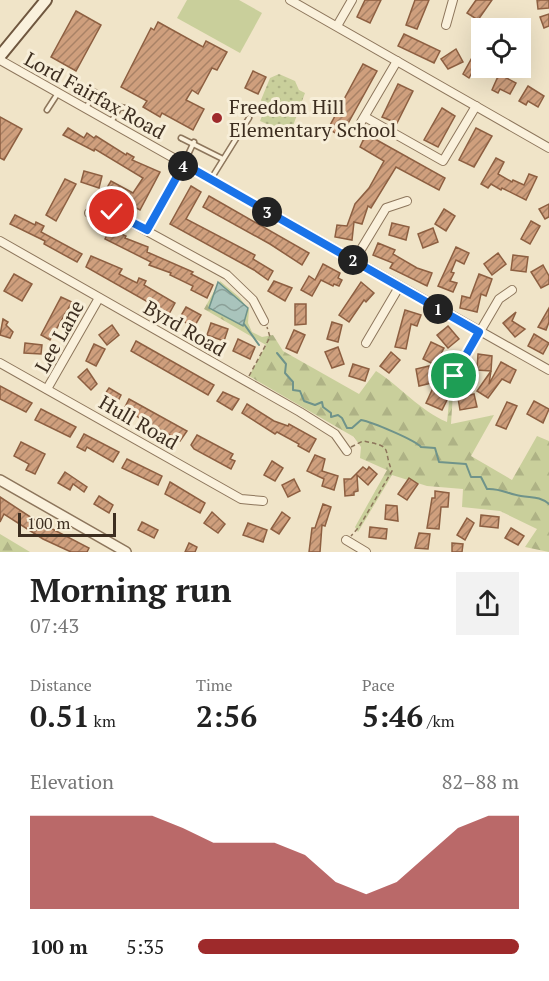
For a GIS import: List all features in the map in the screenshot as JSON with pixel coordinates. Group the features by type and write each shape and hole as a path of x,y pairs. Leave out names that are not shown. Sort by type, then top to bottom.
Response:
{"main road":[{"path":"0,58 46,0"}],"street":[{"path":"290,0 549,148"},
{"path":"337,26 352,0"},
{"path":"446,25 453,0"},
{"name":"Lord Fairfax Road","path":"0,58 399,287 549,370"},
{"path":"357,129 397,61"},
{"path":"365,117 443,161 476,106"},
{"path":"147,230 184,164"},
{"path":"354,261 387,208 407,201"},
{"path":"89,213 112,212 236,281 253,300 264,321"},
{"name":"Byrd Road","path":"0,241 335,434 346,452"},
{"path":"366,343 399,287"},
{"path":"454,376 500,299 512,290"},
{"name":"Lee Lane","path":"47,389 99,298"},
{"name":"Hull Road","path":"0,363 241,499 263,501"},
{"path":"0,480 126,552"},
{"path":"346,540 366,552"}],"lane":[{"path":"47,110 58,92"},
{"path":"85,108 95,92"},
{"path":"110,122 120,106 131,110"},
{"path":"211,180 249,118"},
{"path":"181,138 194,142 223,159"},
{"path":"184,164 194,142"}],"path":[{"path":"246,382 270,337 264,321"},
{"path":"346,452 358,441 384,446 388,452 392,471 359,527 346,540"}],"green space":[{"path":"187,0 239,0 262,13 240,53 177,18"},
{"path":"279,74 295,81 299,90 305,93 290,134 260,121 265,110 261,100 270,78"},
{"path":"220,281 239,297 249,310 248,323 252,332 262,337 273,335 283,351 359,394 376,371 419,405 447,422 450,392 453,393 451,424 494,415 471,456 512,480 537,436 549,441 549,552 525,547 537,529 500,511 462,507 463,489 427,486 392,475 358,532 355,527 387,470 360,458 361,447 354,437 249,376 266,345 204,309"},
{"path":"0,534 30,552 0,552"}],"water":[{"path":"218,282 248,308 243,326 209,308"}],"building":[{"path":"365,0 381,0 370,23 357,17"},
{"path":"415,0 429,0 417,29 406,25"},
{"path":"476,0 492,0 479,18 467,13"},
{"path":"537,0 549,0 549,8 538,9"},
{"path":"76,11 101,25 76,71 51,57"},
{"path":"549,14 549,26 544,28 540,17"},
{"path":"158,22 203,47 206,41 227,52 217,70 212,68 198,94 192,90 186,100 204,109 193,130 162,113 160,117 143,107 147,101 121,87 151,28 154,30"},
{"path":"404,34 440,51 434,63 398,46"},
{"path":"456,49 463,62 448,69 441,59"},
{"path":"471,59 469,78 463,74"},
{"path":"363,64 377,71 341,136 328,129"},
{"path":"253,71 266,77 258,94 245,88"},
{"path":"497,78 507,78 516,83 510,94 500,89 498,93 492,90"},
{"path":"398,84 413,91 397,123 382,117"},
{"path":"528,86 544,96 538,107 528,101 526,105 519,101"},
{"path":"442,108 455,116 438,147 424,140"},
{"path":"0,117 22,129 4,160 0,158"},
{"path":"68,128 84,138 87,133 94,138 96,136 126,155 127,153 134,157 132,160 160,172 140,210 105,191 111,181 133,193 143,178 95,149 94,151 63,135"},
{"path":"476,128 492,136 474,167 459,160"},
{"path":"366,134 445,178 439,190 396,167 371,208 368,206 362,224 354,222 352,240 335,237 337,225 347,226 355,204 369,188 384,161 360,147"},
{"path":"496,158 504,162 498,174 512,182 513,180 524,185 529,174 537,177 526,200 491,184 488,188 481,184"},
{"path":"84,171 102,176 99,188 81,182"},
{"path":"65,179 76,184 56,221 46,215"},
{"path":"191,186 201,192 186,219 255,255 253,259 273,271 268,280 170,224"},
{"path":"209,196 309,253 302,265 270,244 203,207"},
{"path":"549,204 549,217 545,219 539,209"},
{"path":"444,209 455,216 446,231 435,224"},
{"path":"15,215 35,225 36,222 44,226 41,232 82,254 77,262 44,244 45,241 10,224"},
{"path":"531,221 540,226 530,244 521,239"},
{"path":"392,223 409,227 406,240 389,235"},
{"path":"433,228 438,242 423,248 418,234"},
{"path":"110,229 148,247 147,252 193,272 191,274 213,285 207,298 191,290 193,286 170,275 171,273 149,265 151,262 105,239"},
{"path":"378,243 395,250 393,254 417,268 432,273 427,286 390,268 393,263 373,255"},
{"path":"456,247 469,253 464,264 456,260 451,272 454,273 450,281 457,283 453,292 438,286"},
{"path":"498,253 506,264 492,275 484,264"},
{"path":"513,255 528,257 526,272 511,270"},
{"path":"91,256 122,269 119,274 137,283 139,278 146,281 144,285 175,303 169,314 86,267"},
{"path":"323,264 340,273 338,278 342,280 339,286 334,284 333,286 321,280 312,296 301,290 309,276 315,280"},
{"path":"543,265 549,276 549,284 541,288 531,272"},
{"path":"14,274 32,284 22,301 4,291"},
{"path":"479,274 492,279 486,296 481,294 477,312 460,308 462,296 470,298"},
{"path":"274,281 292,288 285,301 268,291"},
{"path":"361,282 374,293 366,302 364,300 349,322 339,315"},
{"path":"61,297 72,302 50,340 41,335"},
{"path":"295,304 306,304 306,324 295,325"},
{"path":"186,307 201,315 194,327 179,319"},
{"path":"549,308 549,322 546,330 538,327"},
{"path":"405,310 421,315 417,326 411,324 406,349 395,347"},
{"path":"516,312 512,321 525,329 515,337 503,323"},
{"path":"3,319 8,322 6,325 13,332 10,338 0,335"},
{"path":"332,322 342,325 338,342 327,339"},
{"path":"211,323 228,329 224,341 207,335"},
{"path":"112,325 119,335 107,345 99,335"},
{"path":"448,326 459,339 448,348 437,335"},
{"path":"294,330 305,335 297,353 286,348"},
{"path":"534,334 549,343 543,354 528,346"},
{"path":"238,339 255,347 250,359 233,351"},
{"path":"136,341 214,385 208,395 131,351"},
{"path":"431,342 444,348 435,365 423,359"},
{"path":"25,343 42,345 41,354 24,353"},
{"path":"94,344 105,349 96,366 86,361"},
{"path":"338,347 344,364 332,368 325,352"},
{"path":"391,352 400,360 389,373 380,366"},
{"path":"478,354 492,356 491,371 477,370"},
{"path":"501,362 516,370 510,383 502,379 488,398 477,391 491,371 489,384"},
{"path":"353,364 369,369 365,381 349,376"},
{"path":"429,366 432,383 419,386 416,369"},
{"path":"87,369 97,384 91,390 78,377"},
{"path":"0,386 32,403 26,412 0,399"},
{"path":"109,388 121,395 116,405 103,397"},
{"path":"433,388 449,396 442,410 426,403"},
{"path":"223,392 239,399 232,410 217,401"},
{"path":"474,394 477,407 460,410 458,398"},
{"path":"129,399 187,431 180,441 124,409"},
{"path":"534,401 549,409 543,423 527,414"},
{"path":"507,402 517,406 506,429 496,425"},
{"path":"247,404 274,421 288,426 289,424 316,439 309,452 298,446 299,444 277,432 275,434 242,413"},
{"path":"41,409 76,427 70,437 35,420"},
{"path":"84,434 119,452 113,462 87,447 85,451 77,447"},
{"path":"197,435 233,454 230,459 235,461 231,469 194,449 191,445"},
{"path":"21,442 45,454 35,474 26,470 29,464 14,456"},
{"path":"315,455 325,459 322,471 338,476 334,490 322,486 324,479 307,471"},
{"path":"127,459 162,476 158,485 122,468"},
{"path":"272,461 283,468 275,481 264,475"},
{"path":"363,467 367,470 369,467 377,474 368,485 357,475 358,491 354,492 354,495 345,496 344,479 351,479"},
{"path":"65,472 87,487 84,492 73,484 70,490 58,483"},
{"path":"409,478 418,484 407,500 398,494"},
{"path":"294,479 300,491 288,497 282,485"},
{"path":"170,482 205,503 200,513 165,494"},
{"path":"435,491 449,493 448,507 441,507 439,529 427,528"},
{"path":"99,496 113,505 109,513 94,504"},
{"path":"0,497 35,520 89,548 87,552 71,552 43,539 4,514 0,522"},
{"path":"323,504 331,507 325,526 322,525 320,552 309,552 312,528 315,528"},
{"path":"386,505 397,506 398,521 385,519"},
{"path":"212,512 225,524 218,533 204,523"},
{"path":"282,512 290,518 279,534 271,529"},
{"path":"481,515 499,517 498,528 480,526"},
{"path":"467,518 474,523 465,540 457,535"},
{"path":"142,522 158,530 154,538 138,530"},
{"path":"248,523 267,530 263,542 243,535"},
{"path":"370,527 387,529 386,539 369,537"},
{"path":"511,528 524,536 518,545 505,538"},
{"path":"419,533 430,534 428,549 415,548"},
{"path":"189,543 197,547 195,552 185,552"},
{"path":"452,543 463,544 462,552 452,552"}],"waterway":[{"path":"244,324 259,345"},
{"path":"277,353 286,364 285,373 293,382 293,390 300,391 304,401 315,405 322,402 323,407 331,413 331,417 338,415 347,428 352,428 361,420 374,424 421,447 435,448 439,462 466,464 471,477 481,477 487,489 539,498 549,504"}],"place":[{"name":"Freedom Hill Elementary School","path":"217,118"}],"route":[{"path":"112,212 147,230 184,164 479,332 454,376"}]}
